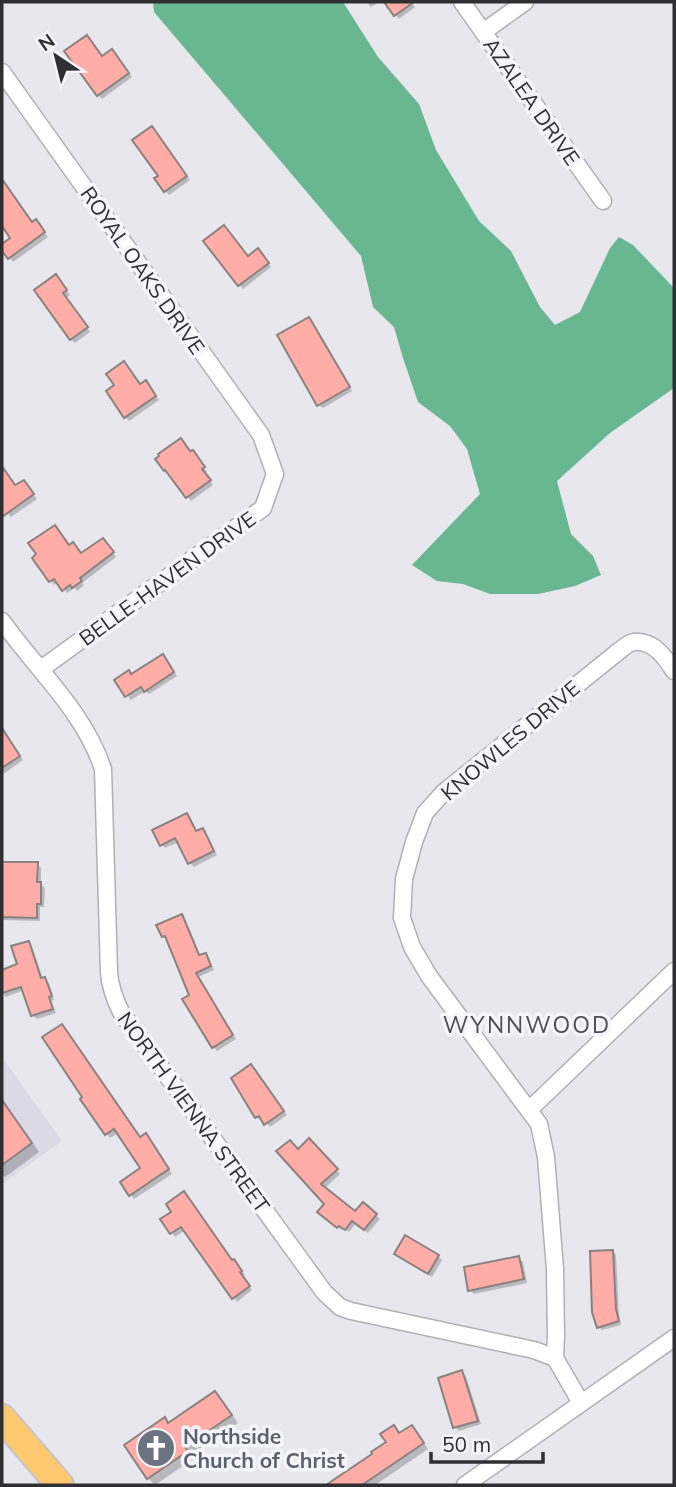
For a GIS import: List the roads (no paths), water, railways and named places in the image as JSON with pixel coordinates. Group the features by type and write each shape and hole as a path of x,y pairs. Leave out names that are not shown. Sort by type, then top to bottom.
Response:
{"highway":[{"path":"2,1418 60,1485"}],"street":[{"name":"AZALEA DRIVE","path":"462,2 603,201"},
{"path":"483,32 526,2"},
{"name":"ROYAL OAKS DRIVE","path":"2,72 261,435 275,474"},
{"name":"BELLE-HAVEN DRIVE","path":"41,669 263,508 275,474"},
{"name":"NORTH VIENNA STREET","path":"2,621 85,730 103,769 109,972 115,1001 324,1292 340,1307 351,1311 534,1350 555,1359"},
{"name":"KNOWLES DRIVE","path":"555,1359 555,1269 546,1157 540,1124 429,976 412,947 402,918 404,879 425,813 443,793 619,651 632,642 642,643 655,648 674,671"},
{"path":"529,1110 674,971"},
{"path":"465,1485 674,1338"},
{"path":"555,1359 581,1403"}],"place":[{"name":"Northside Church of Christ","path":"156,1448"}],"district":[{"name":"WYNNWOOD","path":"527,1024"}]}
